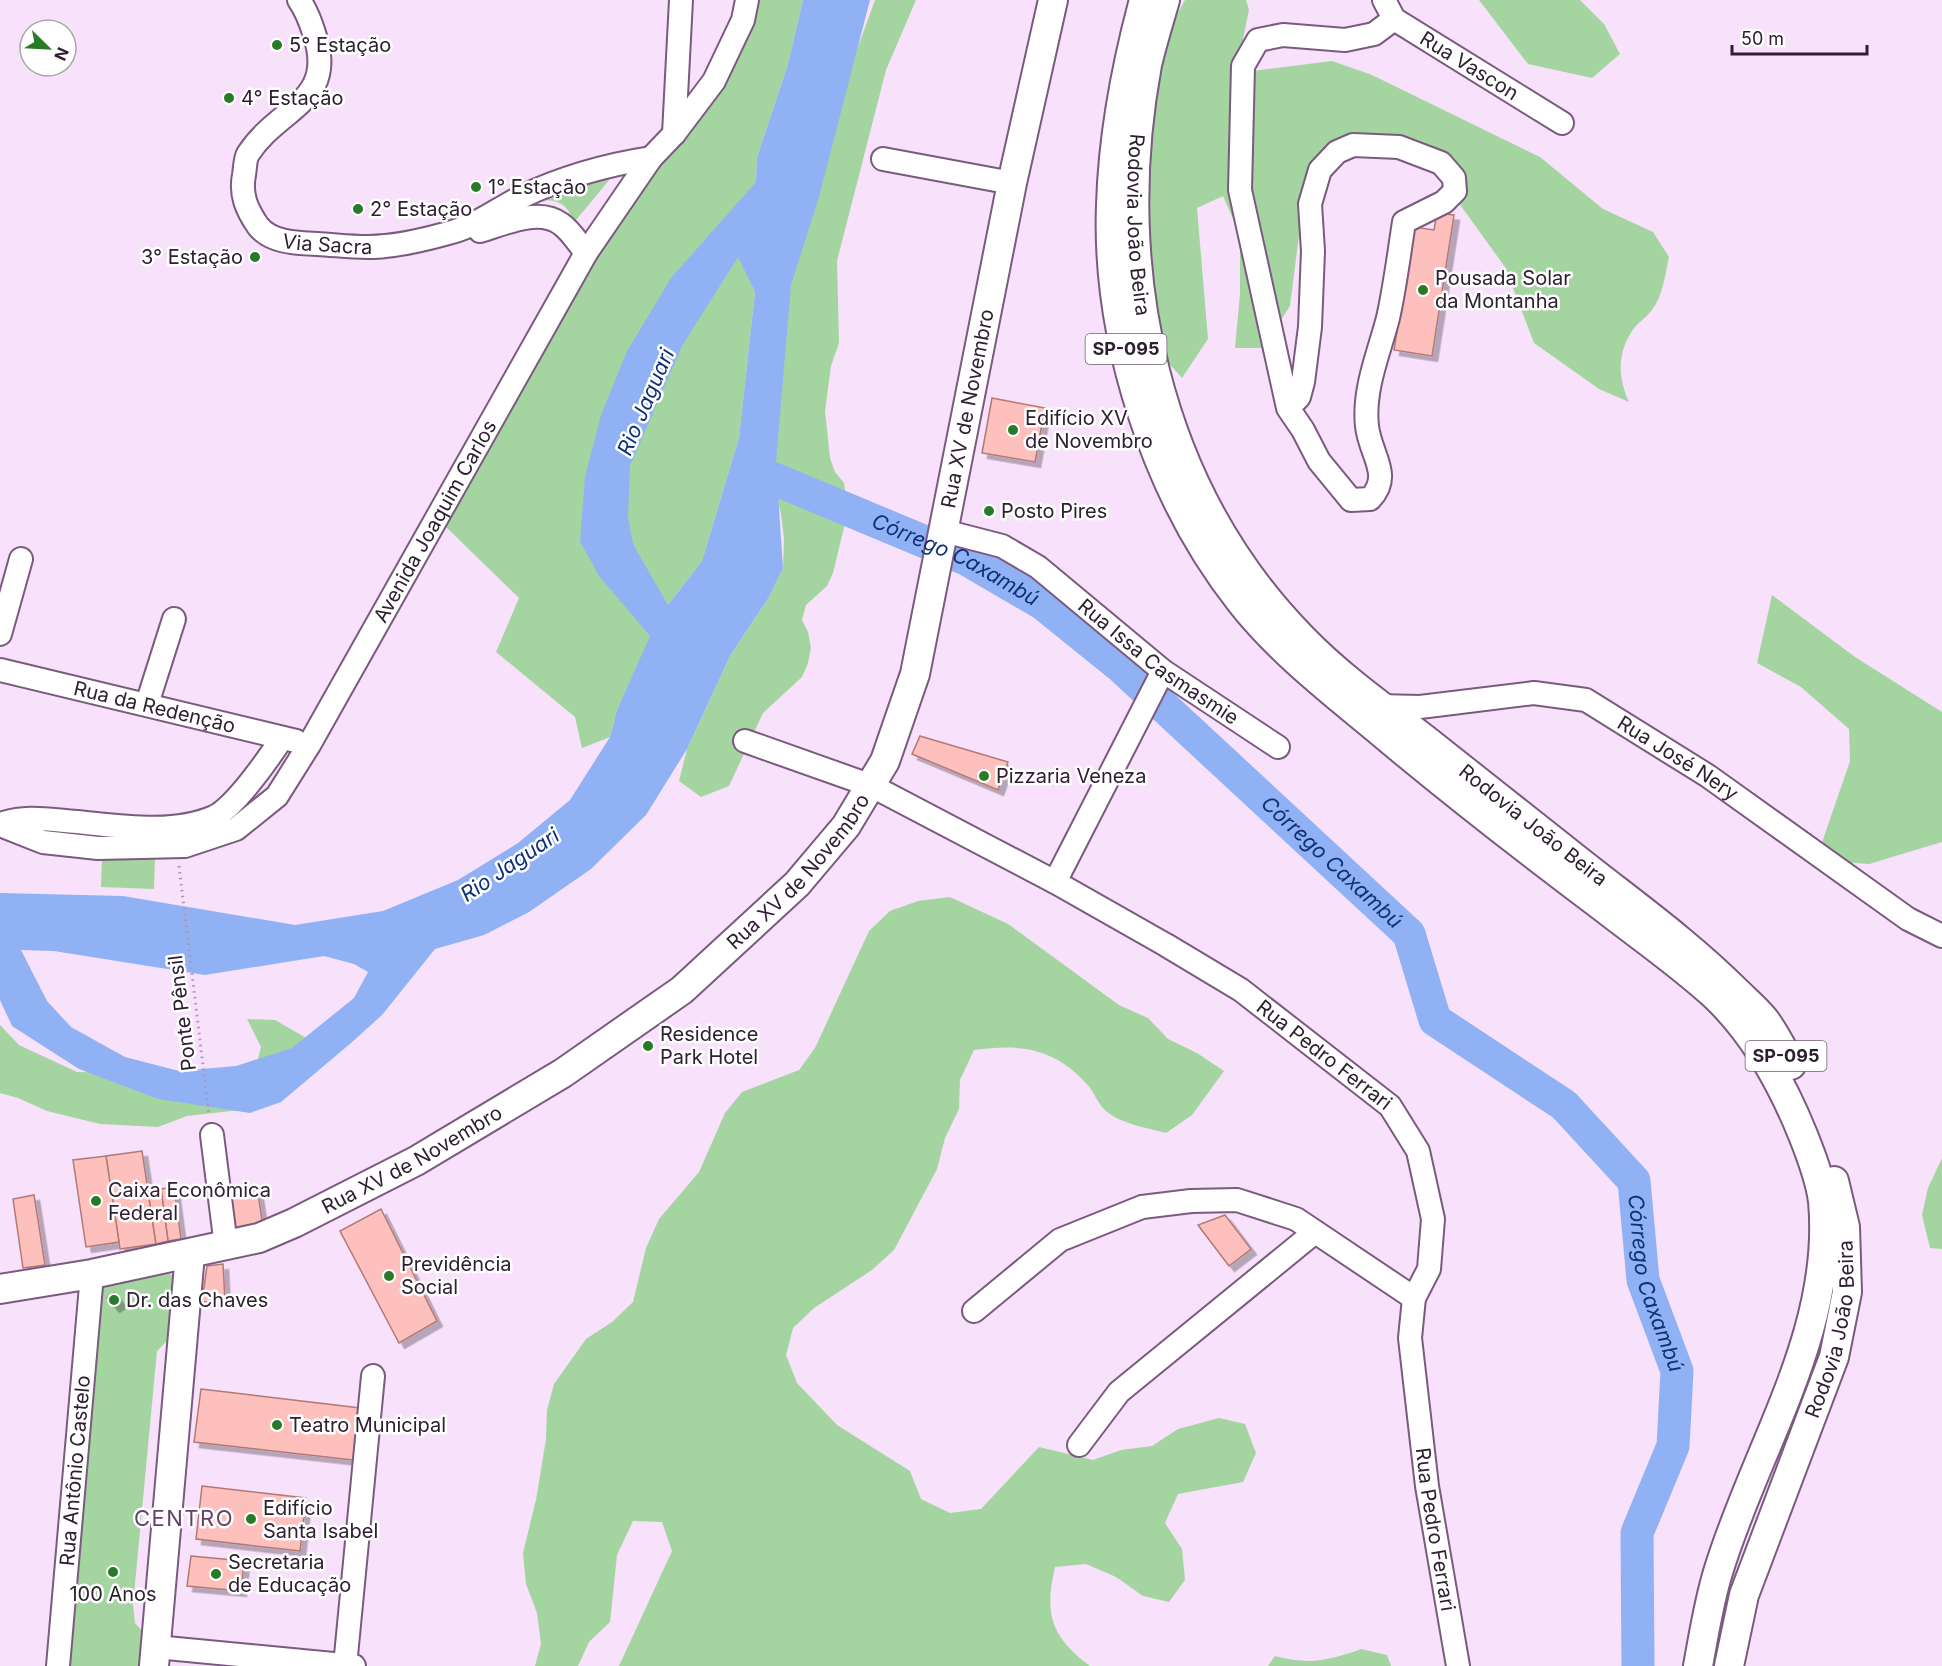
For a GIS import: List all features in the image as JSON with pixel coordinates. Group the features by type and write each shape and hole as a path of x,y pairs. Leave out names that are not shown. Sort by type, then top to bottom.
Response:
{"main road":[{"name":"Rua XV de Novembro","path":"0,1289 92,1274 259,1238 294,1223 416,1161 563,1073 682,990 797,884 846,826 885,761 915,674 1012,183 1053,0"},
{"name":"Rodovia João Beira","path":"1144,0 1125,70 1111,207 1116,296 1139,401 1160,461 1190,525 1240,601 1290,656 1470,807 1716,996 1758,1048 1788,1098 1812,1157 1822,1197 1824,1247 1817,1299 1791,1384 1719,1569 1698,1666"},
{"name":"Rodovia João Beira","path":"1165,0 1148,63 1138,132 1134,207 1139,295 1148,348 1162,399 1178,448 1205,507 1253,581 1303,639 1378,706 1712,967 1764,1019 1803,1086 1828,1156 1845,1227 1846,1292 1833,1357 1744,1595 1729,1666"},
{"path":"155,1656 190,1254"}],"street":[{"path":"280,0 299,24 310,79 320,70 319,48 306,10 298,0"},
{"path":"674,134 681,0"},
{"name":"Avenida Joaquim Carlos","path":"0,825 43,842 76,846 98,848 185,846 236,829 277,796 309,745 586,253 651,158 674,134 714,81 743,20 747,0"},
{"path":"1288,408 1299,397 1303,382 1310,316 1312,251 1310,204 1320,170 1337,152 1353,145 1399,147 1441,163 1454,178 1455,191 1444,202 1404,222 1388,317 1371,374 1367,426 1381,478 1380,489 1370,500 1351,500 1319,461 1303,430 1288,408 1240,190 1243,66 1258,40 1283,34 1344,40 1374,34 1389,9"},
{"name":"Rua Vascon","path":"1389,9 1562,123"},
{"name":"Via Sacra","path":"310,79 255,129 234,153 229,172 228,191 236,213 248,234 260,243 279,253 345,256 386,253 463,232 526,218 547,216 561,223 586,253"},
{"name":"Via Sacra","path":"463,232 521,198 579,174 611,164 651,158"},
{"path":"883,159 1012,183"},
{"name":"Rua Issa Casmasmie","path":"941,542 1002,546 1038,567 1161,677 1278,747"},
{"path":"0,634 21,559"},
{"path":"147,704 174,619"},
{"name":"Rua da Redenção","path":"0,670 309,745"},
{"path":"1055,882 1161,677"},
{"name":"Rua José Nery","path":"1378,706 1420,707 1534,693 1586,700 1708,776 1908,919 1942,936"},
{"path":"0,825 21,817 126,827 180,826 201,822 216,816 261,772 282,738"},
{"name":"Rua Pedro Ferrari","path":"745,741 872,786 1055,882 1241,990 1390,1106 1418,1151 1433,1219 1429,1269 1414,1298 1410,1338 1427,1486 1458,1666"},
{"path":"212,1135 226,1246"},
{"path":"974,1311 1060,1240 1143,1207 1191,1201 1237,1200 1296,1219 1414,1298"},
{"path":"1079,1445 1119,1392 1315,1232"},
{"name":"Rua Antônio Castelo","path":"58,1666 92,1274"},
{"path":"155,1656 348,1666 373,1376"}],"path":[{"name":"Ponte Pênsil","path":"182,887 212,1135"}],"green space":[{"path":"754,0 803,0 788,64 757,157 756,182 738,256 755,292 739,438 702,561 661,614 617,710 610,737 582,748 575,717 496,652 519,598 445,526 497,418"},
{"path":"875,0 916,0 886,70 837,261 839,343 831,366 825,411 830,458 835,472 844,483 848,511 833,573 827,586 806,605 802,620 808,632 811,648 802,677 763,713 729,786 701,797 679,781 687,749 730,656 769,597 783,568 784,539 781,514 769,470 780,282 834,113"},
{"path":"1185,0 1246,0 1249,10 1243,39 1252,71 1332,61 1372,75 1540,157 1603,209 1653,232 1669,257 1659,298 1650,313 1634,328 1624,348 1621,375 1629,402 1599,389 1534,343 1505,267 1440,177 1381,150 1343,141 1318,169 1299,235 1290,306 1263,348 1235,348 1240,294 1240,235 1223,196 1197,208 1208,339 1182,378 1140,331 1138,216 1166,35"},
{"path":"1479,0 1580,0 1604,24 1620,54 1592,78 1528,64"},
{"path":"611,173 610,179 576,220 573,220 566,208 558,202 534,201"},
{"path":"1772,595 1855,657 1942,712 1942,842 1869,864 1816,860 1850,761 1849,729 1801,687 1757,663"},
{"path":"102,857 155,858 154,889 101,887"},
{"path":"950,897 1008,924 1119,1005 1148,1018 1168,1039 1197,1053 1224,1071 1192,1115 1166,1133 1135,1125 1112,1115 1103,1108 1087,1084 1062,1062 1049,1055 1021,1048 974,1050 960,1080 959,1109 945,1138 937,1169 894,1250 872,1270 814,1308 793,1328 786,1355 797,1383 837,1425 910,1471 921,1499 950,1513 981,1509 1039,1447 1093,1460 1121,1450 1152,1446 1178,1429 1219,1418 1245,1424 1256,1453 1243,1482 1178,1494 1165,1523 1182,1549 1185,1580 1169,1602 1143,1596 1116,1577 1086,1564 1055,1567 1050,1598 1054,1623 1067,1645 1090,1666 619,1666 672,1551 662,1522 633,1521 617,1555 610,1622 589,1642 578,1666 535,1666 541,1644 537,1613 526,1584 523,1553 536,1500 546,1439 547,1410 554,1384 586,1339 612,1322 633,1302 646,1248 659,1219 699,1172 725,1113 742,1092 799,1070 815,1048 869,931 890,911 918,901"},
{"path":"247,1019 275,1020 329,1051 249,1109 187,1116 158,1127 100,1124 47,1111 0,1093 0,1025 19,1045 77,1072 254,1075 261,1047"},
{"path":"1942,1158 1942,1249 1930,1248 1922,1215 1928,1188"},
{"path":"169,1274 174,1276 172,1336 157,1351 133,1605 135,1623 145,1634 142,1666 65,1666 99,1286 104,1281"},
{"path":"1361,1649 1387,1655 1391,1666 1268,1666 1275,1656 1308,1661"}],"water":[{"name":"Rio Jaguari","path":"803,0 870,0 819,197 791,285 776,462 783,568 769,597 730,656 687,749 646,815 591,869 529,912 484,935 435,949 382,1015 351,1043 281,1102 250,1113 158,1099 79,1069 12,1026 0,1000 0,893 123,896 295,925 383,911 458,880 518,843 570,800 610,737 617,710 650,636 599,576 580,541 585,477 601,415 627,351 671,278 756,182 757,157 788,64","holes":["738,257 755,292 739,438 702,561 668,605 633,544 628,517 630,466 682,346","21,950 54,951 205,975 324,956 354,964 368,972 354,998 292,1048 236,1066 179,1071 125,1057 71,1027 47,1001"]}],"building":[{"name":"Pousada Solar da Montanha","path":"1437,213 1454,215 1432,356 1394,350 1414,227 1434,230"},
{"name":"Edifício XV de Novembro","path":"992,398 1045,408 1035,462 982,453"},
{"name":"Pizzaria Veneza","path":"920,736 1008,762 998,790 912,754"},
{"path":"142,1151 156,1244 120,1249 106,1156"},
{"name":"Caixa Econômica Federal","path":"106,1156 119,1242 86,1247 73,1160"},
{"path":"174,1187 181,1239 168,1241 161,1189"},
{"path":"257,1187 263,1227 234,1232 228,1192"},
{"path":"161,1189 168,1241 156,1244 148,1191"},
{"path":"34,1195 45,1265 23,1268 13,1199"},
{"name":"Previdência Social","path":"381,1209 437,1321 399,1343 340,1231"},
{"path":"1225,1215 1251,1249 1229,1266 1198,1225"},
{"path":"223,1264 225,1301 202,1302 207,1266"},
{"name":"Dr. das Chaves","path":"114,1293 121,1302 114,1307 107,1298"},
{"name":"Teatro Municipal","path":"201,1389 360,1408 353,1460 194,1442"},
{"name":"Edifício Santa Isabel","path":"202,1486 306,1498 300,1551 196,1539"},
{"name":"Secretaria de Educação","path":"191,1556 244,1561 241,1591 187,1586"}],"waterway":[{"name":"Córrego Caxambú","path":"760,473 966,559 1043,604 1121,667 1409,934 1435,1020 1564,1105 1634,1181 1643,1280 1677,1371 1673,1446 1637,1533 1638,1666"}],"place":[{"name":"5° Estação","path":"277,45"},
{"name":"4° Estação","path":"229,98"},
{"name":"1° Estação","path":"476,187"},
{"name":"2° Estação","path":"358,209"},
{"name":"3° Estação","path":"255,257"},
{"name":"Pousada Solar da Montanha","path":"1423,290"},
{"name":"Edifício XV de Novembro","path":"1013,430"},
{"name":"Posto Pires","path":"989,511"},
{"name":"Pizzaria Veneza","path":"984,776"},
{"name":"Residence Park Hotel","path":"648,1046"},
{"name":"Caixa Econômica Federal","path":"96,1201"},
{"name":"Previdência Social","path":"389,1276"},
{"name":"Dr. das Chaves","path":"114,1300"},
{"name":"Teatro Municipal","path":"277,1425"},
{"name":"Edifício Santa Isabel","path":"251,1519"},
{"name":"100 Anos","path":"113,1572"},
{"name":"Secretaria de Educação","path":"216,1574"}],"district":[{"name":"CENTRO","path":"184,1518"}]}
